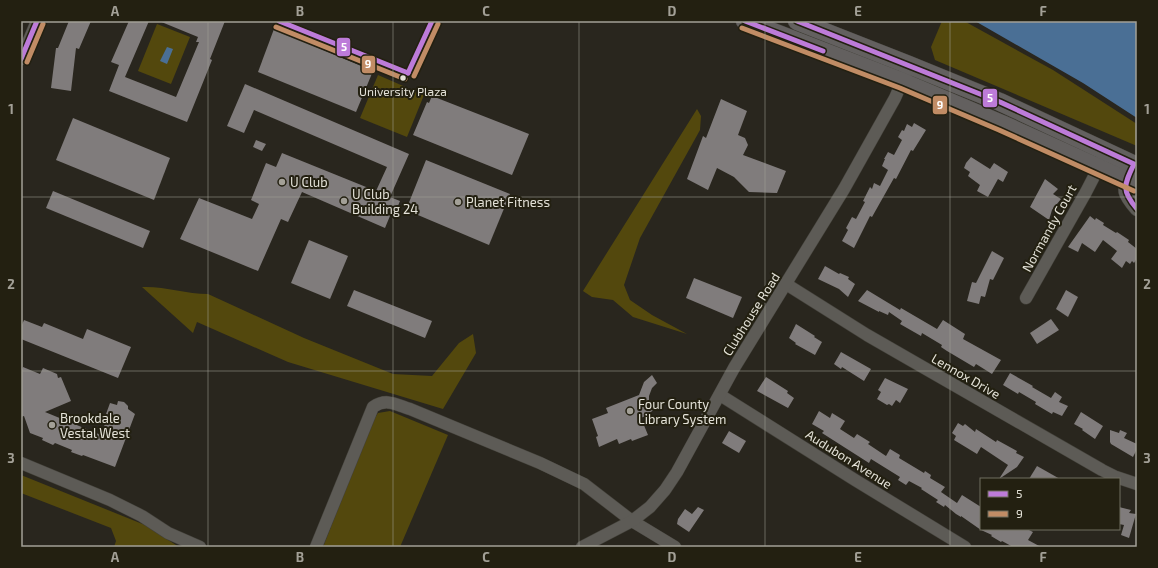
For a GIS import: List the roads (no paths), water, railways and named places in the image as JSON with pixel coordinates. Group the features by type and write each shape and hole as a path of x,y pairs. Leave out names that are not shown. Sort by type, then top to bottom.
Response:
{"main road":[{"path":"745,21 903,82 1099,167 1133,174"},
{"path":"797,21 910,64 1000,102 1107,151 1133,174"}],"street":[{"path":"21,60 37,21"},
{"name":"Clubhouse Road","path":"582,547 632,521 650,508 665,490 677,472 756,331 844,189 903,82 910,64"},
{"name":"Normandy Court","path":"1026,298 1107,151"},
{"path":"1133,174 1124,185 1125,194 1137,209"},
{"name":"Lennox Drive","path":"786,284 867,335 1095,466 1119,478"},
{"name":"Audubon Avenue","path":"720,395 965,547"},
{"path":"316,547 373,407 378,403 387,401 410,409 563,473 597,492 632,521 675,547"},
{"path":"21,463 110,500 142,516 168,533 200,547"},
{"name":"Lennox Drive","path":"1120,478 1137,484"}],"water":[{"path":"975,21 1137,21 1137,118 1083,83"},
{"path":"167,47 173,49 167,64 160,61"}],"place":[{"name":"University Plaza","path":"403,78"},
{"name":"U Club","path":"282,182"},
{"name":"U Club Building 24","path":"344,201"},
{"name":"Planet Fitness","path":"458,202"},
{"name":"Four County Library System","path":"630,411"},
{"name":"Brookdale Vestal West","path":"52,425"}]}
